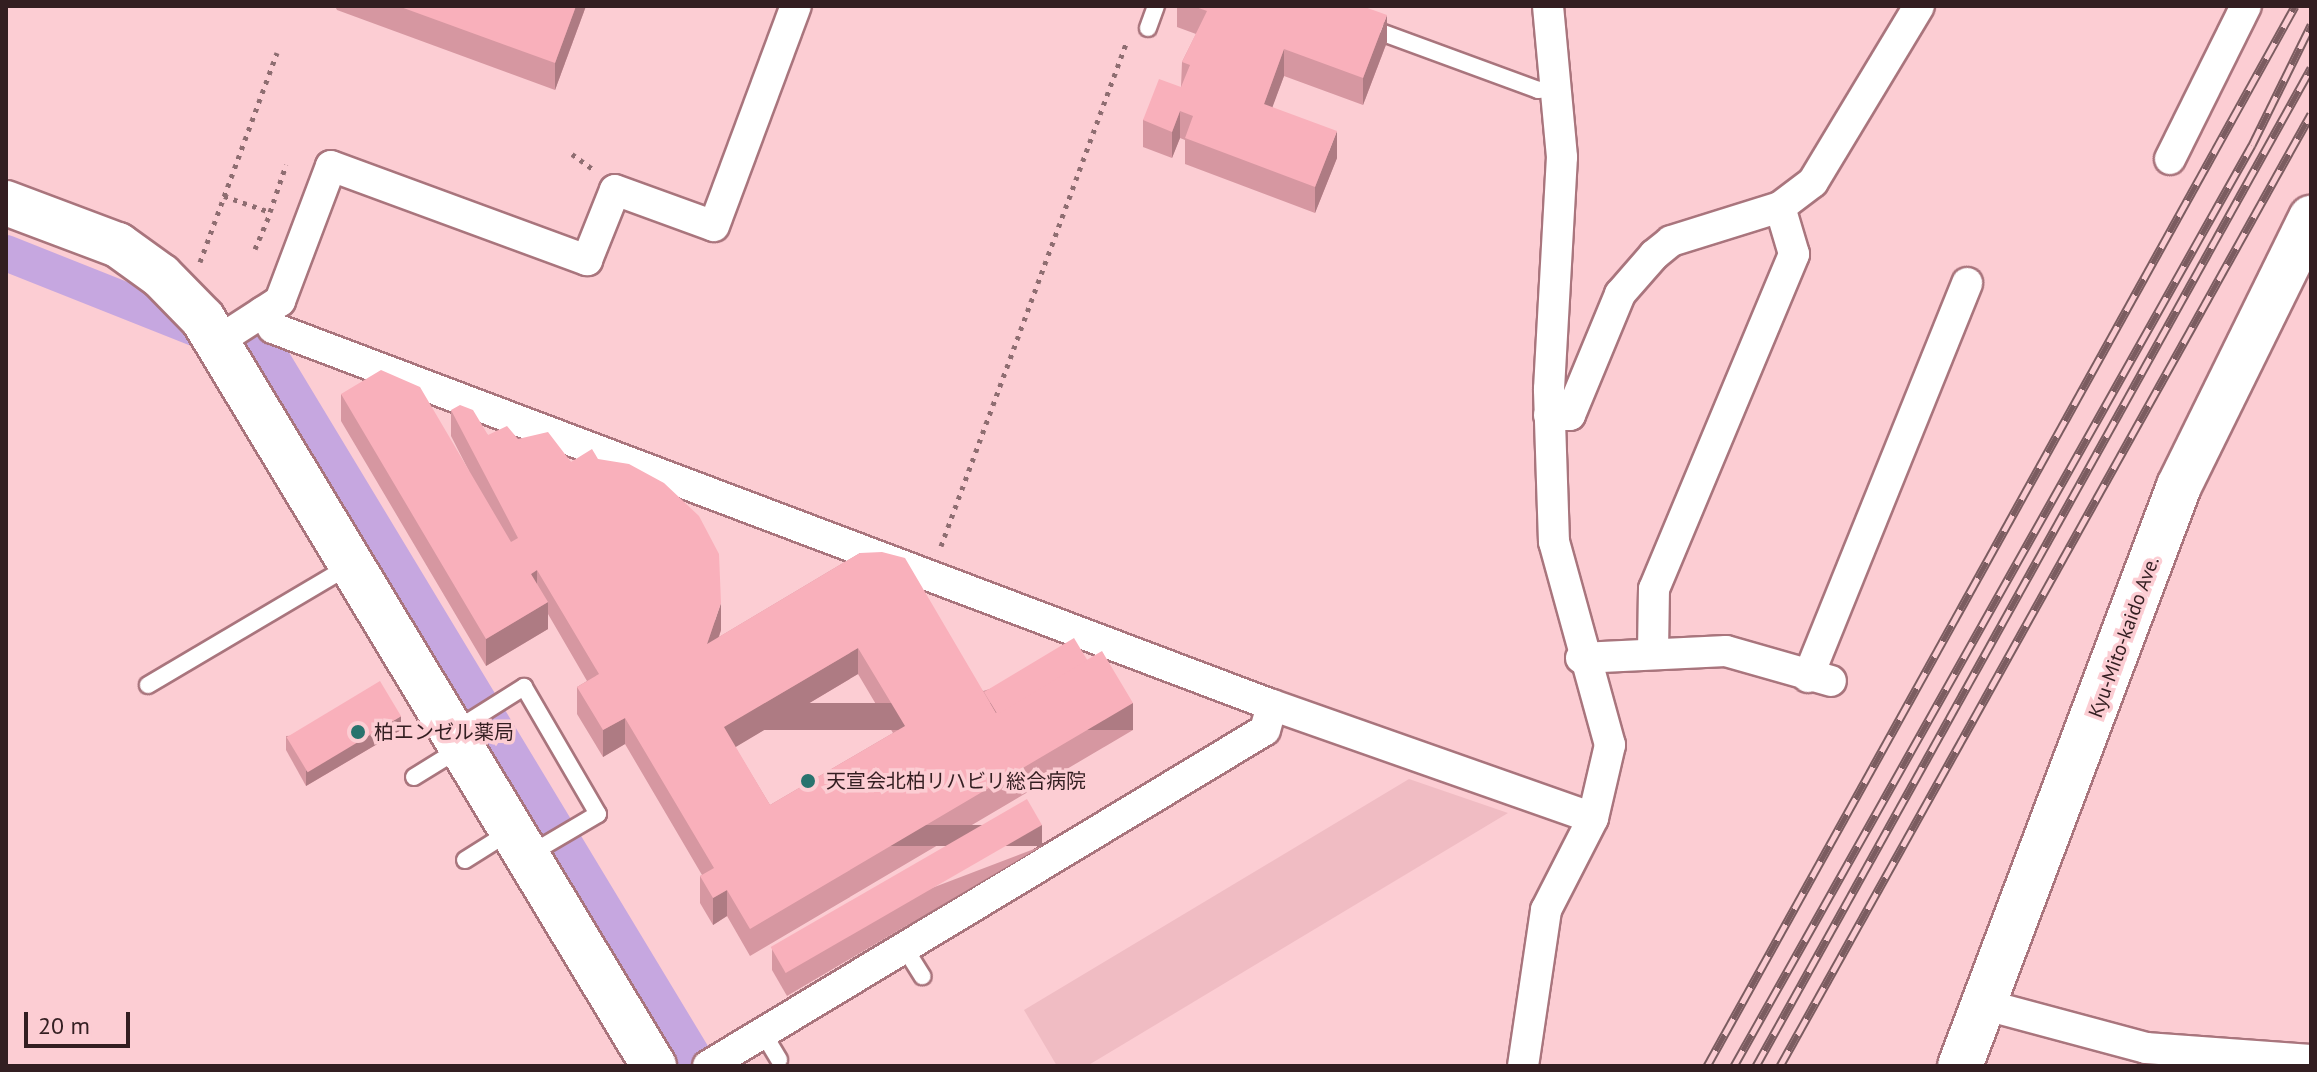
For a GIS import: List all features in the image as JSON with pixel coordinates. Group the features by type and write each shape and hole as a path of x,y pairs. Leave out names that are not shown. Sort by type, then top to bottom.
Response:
{"street":[{"path":"218,341 280,301 331,166 587,260 604,242 615,190 714,226 796,6"},
{"path":"1523,1066 1546,910 1593,818 1610,745 1581,658 1554,542 1549,415 1562,157 1548,6"},
{"path":"1549,415 1570,415 1620,294 1654,255 1671,241 1780,207 1813,182 1919,6"},
{"path":"2170,159 2246,6"},
{"path":"6,203 118,245 188,300 218,341 654,1066"},
{"path":"1653,652 1654,589 1794,254 1780,207"},
{"name":"Kyu-Mito-kaido Ave.","path":"1960,1066 1986,1005 2179,486 2311,218"},
{"path":"1581,658 1653,652 1726,651 1819,679 1967,283"},
{"path":"263,312 273,328 932,571 1272,705 1593,818"},
{"path":"708,1066 906,950 1265,730 1272,705"},
{"path":"1986,1005 2146,1048 2311,1060"}],"lane":[{"path":"1148,28 1156,6"},
{"path":"1354,22 1538,90 1558,88"},
{"path":"148,685 352,564"},
{"path":"414,777 524,687 598,814 465,860"},
{"path":"906,950 922,976"},
{"path":"763,1033 779,1060"}],"path":[{"path":"932,571 1129,35"},
{"path":"200,262 277,53"},
{"path":"572,154 588,160"},
{"path":"255,249 286,165"},
{"path":"224,196 270,212"}],"shaded area":[{"path":"1409,779 1508,813 1087,1066 1057,1066 1024,1010"}],"building":[{"path":"398,6 576,6 555,63"},
{"path":"1193,6 1362,6 1387,15 1363,78 1284,49 1264,104 1337,131 1315,187 1185,138 1193,116 1180,111 1172,132 1143,120 1159,79 1181,87 1190,65 1182,62 1207,11"},
{"path":"381,370 420,387 511,542 518,538 451,410 460,405 473,410 488,435 507,426 518,439 548,432 571,462 592,449 598,459 629,464 664,483 699,516 719,554 721,603 707,644 860,553 882,552 905,558 996,713 1102,651 1133,703 750,929 727,890 713,898 700,876 714,868 625,718 603,730 577,687 599,674 537,570 531,574 548,602 486,639 341,394","holes":["858,648 905,726 770,805 724,727"]},
{"path":"1074,638 1087,660 997,714 984,692"},
{"path":"380,681 401,716 308,772 287,737"},
{"path":"1027,799 1042,825 786,973 771,947"}],"waterway":[{"path":"6,253 272,359 699,1066"}],"railway":[{"path":"1707,1066 2295,6"},
{"path":"1734,1066 2252,145 2311,25"},
{"path":"1756,1066 2311,68"},
{"path":"1780,1066 2311,114"}],"place":[{"name":"柏エンゼル薬局","path":"358,732"},
{"name":"天宣会北柏リハビリ総合病院","path":"808,781"}]}
